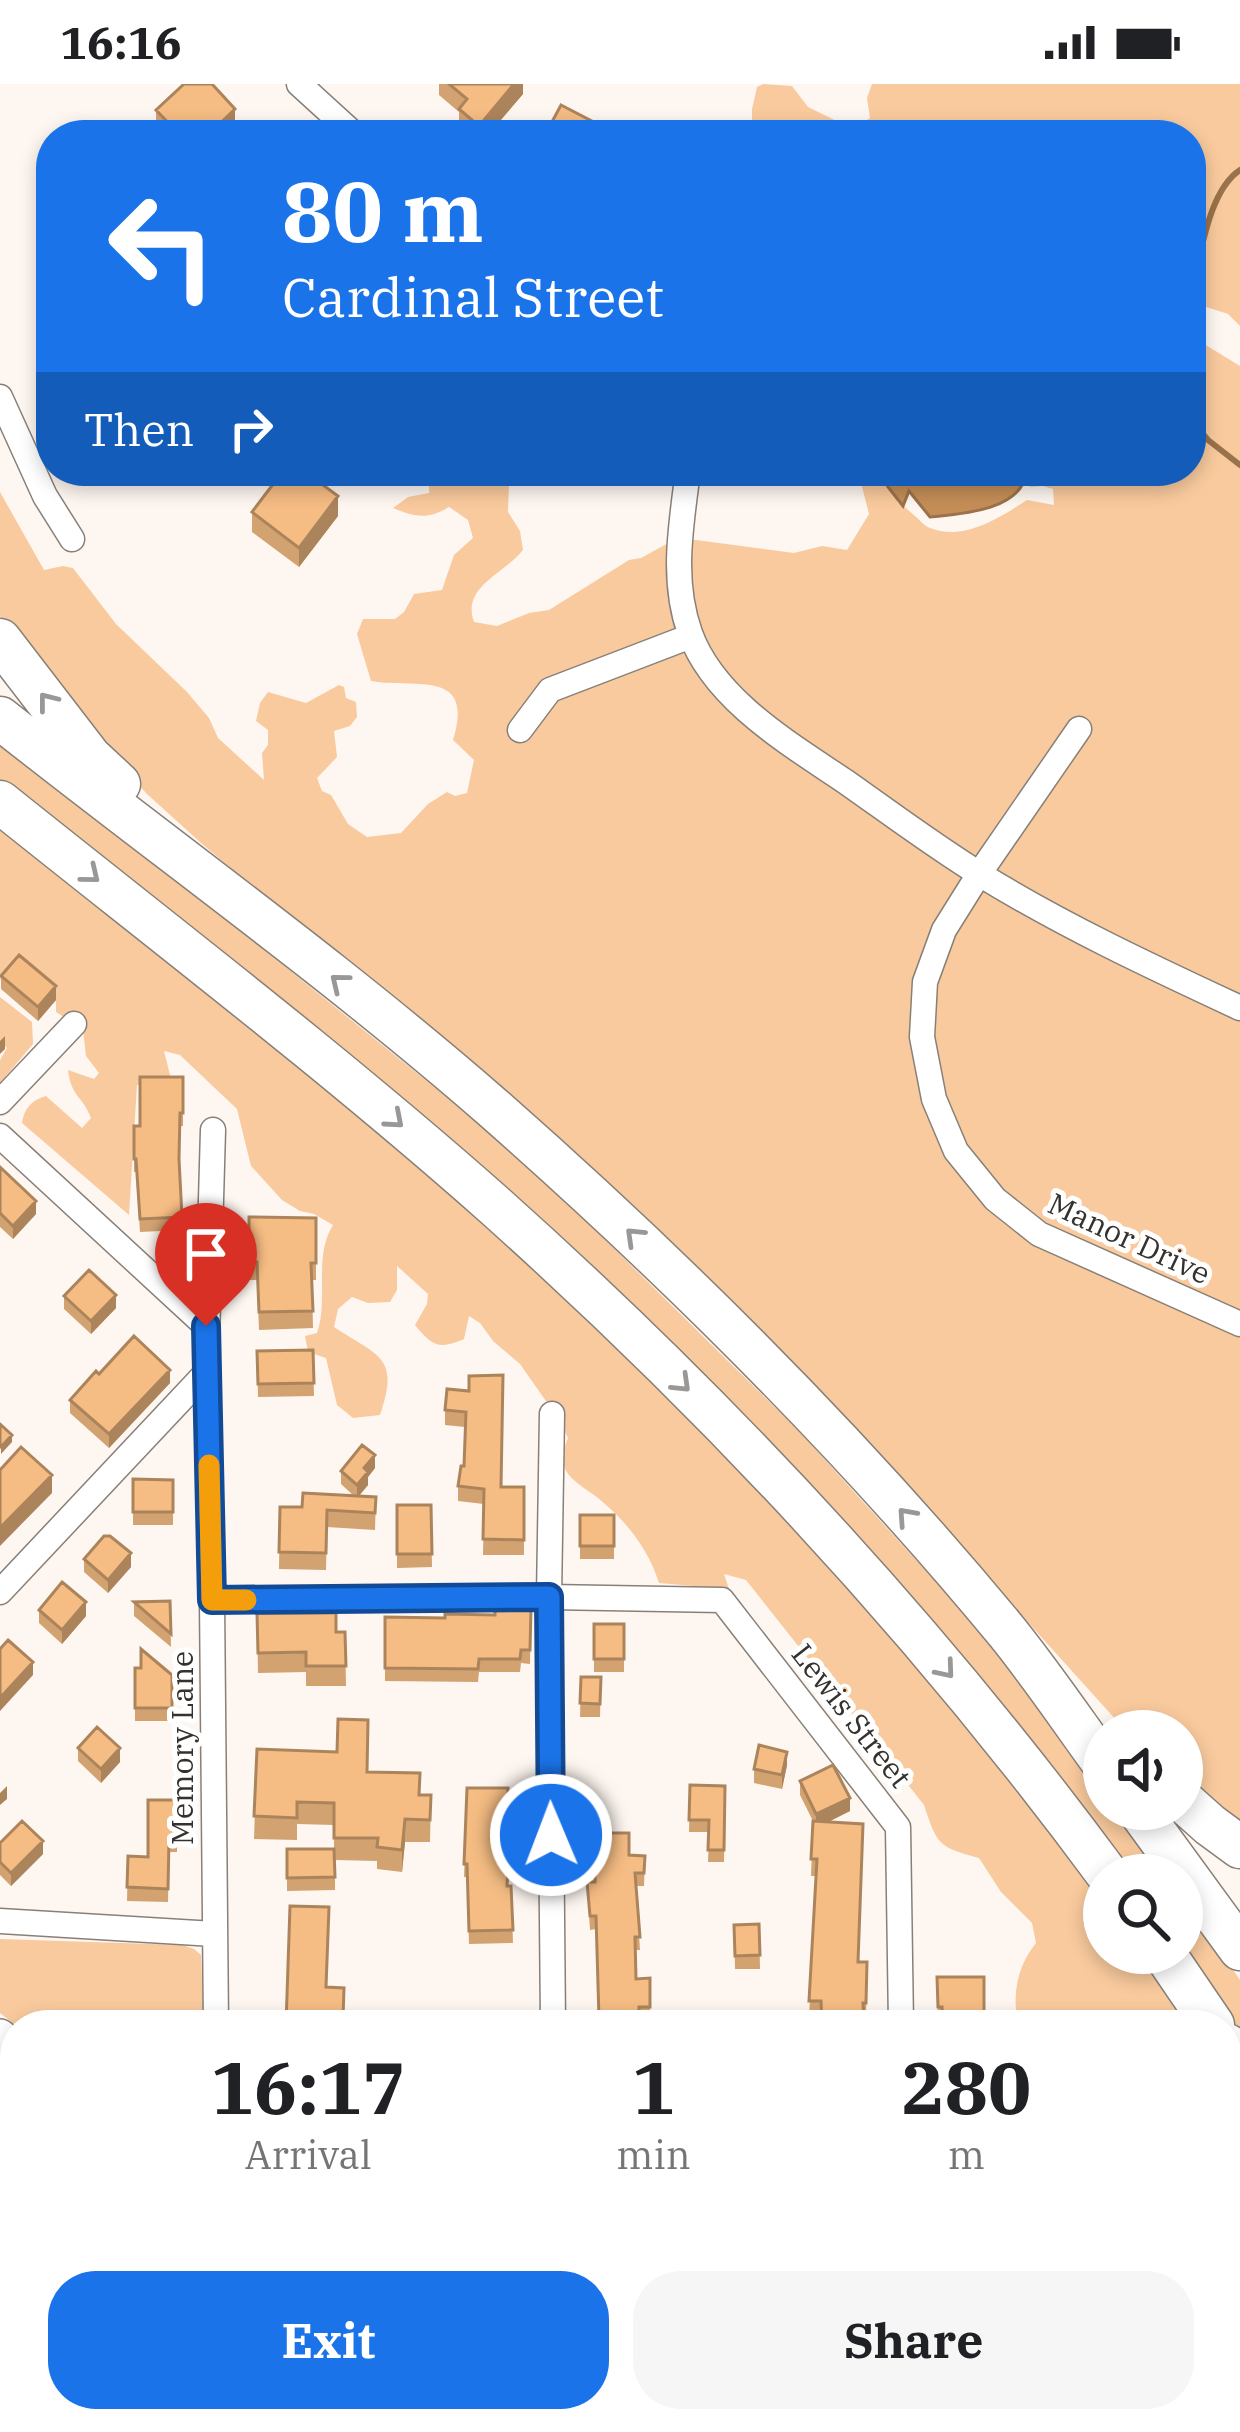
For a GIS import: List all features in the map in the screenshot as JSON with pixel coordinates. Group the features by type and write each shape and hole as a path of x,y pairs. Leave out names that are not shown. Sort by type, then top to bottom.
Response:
{"highway":[{"path":"0,640 90,757 278,932"},
{"path":"0,718 278,932 489,1105 615,1218 793,1391 1010,1636 1083,1735"},
{"path":"0,802 388,1113 496,1207 704,1404 898,1613 985,1715 1092,1854"},
{"path":"1010,1636 1088,1710"},
{"path":"1203,1818 1240,1847"},
{"path":"1153,1830 1240,1949"},
{"path":"1178,1974 1203,2010"}],"street":[{"path":"299,84 339,120"},
{"path":"0,398 36,475"},
{"path":"41,486 72,539"},
{"path":"686,486 678,550 680,591 691,636 714,674 755,719 979,874 1097,942 1240,1008"},
{"path":"520,730 550,690 691,636"},
{"name":"Manor Drive","path":"1079,729 944,930 924,1000 922,1037 934,1099 956,1150 995,1199 1039,1234 1240,1324"},
{"path":"0,1102 74,1024"},
{"name":"Memory Lane","path":"213,1130 206,1373 216,2010"},
{"path":"0,1136 206,1326"},
{"path":"0,1592 206,1373"},
{"path":"552,1414 553,2010"},
{"path":"212,1600 549,1597"},
{"name":"Lewis Street","path":"549,1597 722,1600 898,1827 901,2010"},
{"path":"0,1921 214,1934"}],"shaded area":[{"path":"872,84 1240,84 1240,326 1228,314 1206,307 1206,120 867,120"},
{"path":"792,86 808,107 835,120 752,120 757,87"},
{"path":"1206,345 1240,366 1240,1838 1203,1805 1203,1710 1107,1710 752,1322 602,1180 147,794 88,731 0,616 0,492 44,570 73,568 116,624 187,692 209,718 218,738 264,780 262,753 268,745 268,730 256,721 268,692 306,703 339,685 344,687 346,698 356,702 357,717 350,726 334,731 337,757 317,778 348,824 367,837 401,833 428,804 447,792 467,793 474,760 453,740 458,717 449,692 423,684 371,681 357,634 363,619 395,619 414,594 442,590 454,555 473,538 468,520 449,507 421,516 393,508 408,497 429,493 429,486 509,486 508,512 520,531 523,550 479,590 472,610 474,622 497,626 549,610 629,560 672,541 794,553 822,546 847,550 869,514 862,486 890,486 924,524 943,532 981,526 1027,500 1054,505 1053,489 1043,486 1206,486"},
{"path":"1021,486 988,508 930,517 909,491 903,506 888,487"},
{"path":"0,737 469,1115 581,1216 797,1429 1051,1718 1083,1761 1083,1821 979,1683 257,985 0,781"},
{"path":"0,821 395,1136 692,1413 939,1684 1083,1867 1083,1974 1161,1974 1186,2010 1017,2010 1018,1981 1036,1943 1032,1923 1001,1892 979,1858 941,1842 924,1805 746,1580 724,1574 729,1589 659,1583 627,1526 568,1474 563,1456 568,1438 520,1364 469,1316 464,1339 442,1345 426,1338 415,1325 428,1294 397,1266 397,1290 390,1302 368,1303 352,1297 338,1309 334,1327 374,1352 386,1369 380,1415 353,1418 337,1405 326,1358 308,1352 305,1336 317,1333 324,1251 333,1225 282,1200 251,1166 237,1109 180,1055 164,1051 172,1083 137,1085 129,1215 22,1123 29,1105 46,1096 82,1128 91,1118 68,1070 94,1079 99,1073 86,1056 83,1029 56,1012 56,990 18,960 0,980"},
{"path":"0,997 32,1022 33,1044 0,1083 0,1060 7,1048 0,1041"},
{"path":"1090,1830 1135,1830 1152,1854 1108,1854"},
{"path":"1203,1926 1240,1980 1240,2010 1222,2010 1197,1974 1203,1974"},
{"path":"0,1939 183,1945 201,1955 203,2010 0,2010"}],"building":[{"path":"184,84 212,84 235,109 224,120 166,120 156,110"},
{"path":"449,84 514,84 484,120 472,120 459,109 467,99"},
{"path":"561,105 590,120 553,120"},
{"path":"272,486 324,486 338,496 299,548 252,512"},
{"path":"19,955 56,986 38,1007 1,976"},
{"path":"140,1077 183,1077 182,1217 140,1219 134,1126 140,1126"},
{"path":"0,1167 36,1201 13,1226 0,1213"},
{"path":"249,1217 316,1218 313,1311 259,1312 257,1262 249,1262"},
{"path":"89,1270 116,1295 91,1321 64,1296"},
{"path":"134,1336 170,1370 109,1434 70,1400"},
{"path":"313,1350 314,1383 258,1384 257,1351"},
{"path":"503,1375 501,1487 524,1487 524,1540 483,1539 484,1489 458,1486 464,1466 466,1412 445,1410 447,1389 469,1391 469,1376"},
{"path":"0,1424 12,1435 1,1447 0,1446"},
{"path":"362,1445 375,1455 357,1485 341,1471"},
{"path":"21,1447 52,1475 0,1528 0,1470"},
{"path":"133,1479 173,1480 173,1512 133,1512"},
{"path":"303,1493 376,1497 375,1513 327,1510 326,1553 279,1552 280,1507 302,1507"},
{"path":"397,1505 431,1505 432,1554 397,1554"},
{"path":"580,1515 614,1515 614,1546 580,1546"},
{"path":"104,1536 131,1553 108,1580 84,1559"},
{"path":"62,1582 86,1602 62,1630 39,1610"},
{"path":"170,1601 171,1634 134,1602"},
{"path":"495,1607 531,1607 530,1650 521,1650 520,1659 479,1659 478,1669 385,1668 385,1617 495,1615"},
{"path":"257,1613 336,1613 336,1632 345,1632 346,1666 306,1666 306,1652 258,1653"},
{"path":"594,1624 624,1624 624,1659 594,1659"},
{"path":"8,1640 33,1662 0,1698 0,1649"},
{"path":"141,1649 172,1675 172,1708 135,1708 135,1668 141,1668"},
{"path":"581,1677 601,1677 600,1704 580,1703"},
{"path":"338,1719 368,1720 367,1772 420,1773 419,1795 431,1795 430,1820 405,1819 402,1850 377,1847 378,1838 334,1838 334,1803 297,1802 297,1818 254,1816 257,1749 337,1752"},
{"path":"97,1727 120,1748 101,1769 78,1748"},
{"path":"759,1745 787,1752 782,1775 754,1769"},
{"path":"833,1765 850,1798 816,1814 800,1781"},
{"path":"690,1785 725,1786 724,1850 708,1850 709,1820 689,1820"},
{"path":"467,1788 508,1788 507,1886 511,1886 513,1930 469,1931 464,1864"},
{"path":"148,1800 177,1800 177,1839 169,1839 168,1889 127,1887 128,1856 148,1857"},
{"path":"22,1821 43,1841 11,1873 0,1862 0,1843"},
{"path":"813,1821 863,1824 858,1962 867,1962 863,2010 821,2010 821,2001 809,2001 817,1859 811,1859"},
{"path":"596,1833 629,1833 629,1855 645,1856 644,1873 635,1873 640,1937 635,1937 636,1979 650,1978 650,2007 599,2010 596,1916 590,1916 587,1882 595,1882"},
{"path":"287,1849 334,1849 335,1877 287,1878"},
{"path":"290,1906 329,1907 326,1987 344,1988 343,2010 287,2010"},
{"path":"759,1924 760,1955 735,1956 734,1925"},
{"path":"937,1977 984,1977 984,2010 938,2007"}],"waterway":[{"path":"1206,230 1220,193 1240,170"},
{"path":"1206,438 1240,465"}],"slow traffic":[{"path":"209,1465 212,1600 246,1600"}],"route":[{"path":"206,1326 212,1600 549,1597 551,1835"}]}
